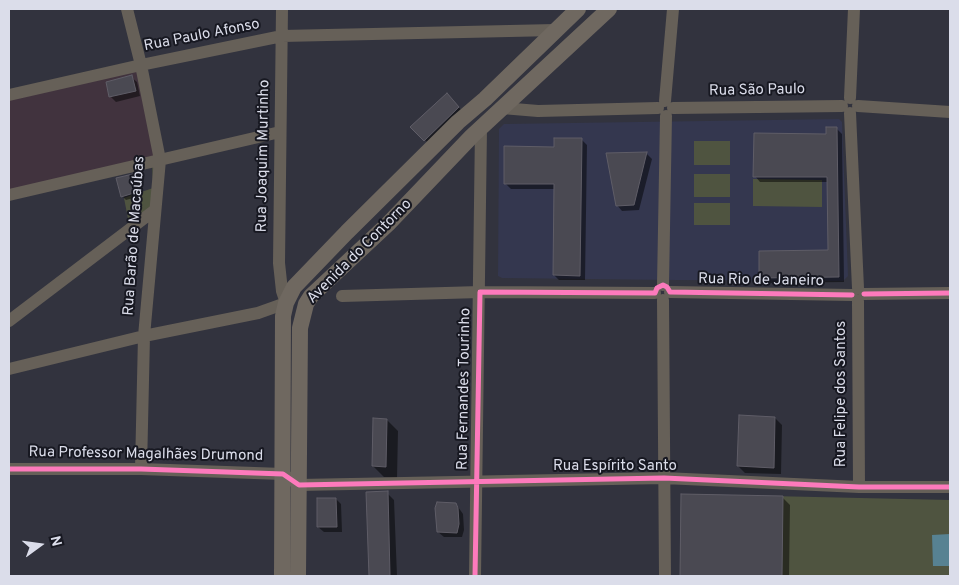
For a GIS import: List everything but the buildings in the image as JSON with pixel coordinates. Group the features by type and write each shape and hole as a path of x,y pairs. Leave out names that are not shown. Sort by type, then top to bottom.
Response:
{"main road":[{"name":"Avenida do Contorno","path":"282,576 283,316 286,303 294,287 458,122 485,99 578,9"},
{"name":"Avenida do Contorno","path":"298,576 300,328 302,313 311,296 388,224 481,128 609,9"},
{"path":"286,303 300,328"}],"street":[{"name":"Rua Barão de Macaúbas","path":"128,9 160,160 144,336 141,469"},
{"name":"Rua Joaquim Murtinho","path":"282,9 279,264 282,291 286,303"},
{"path":"665,576 663,293 665,109 672,9"},
{"name":"Rua Felipe dos Santos","path":"854,9 850,106 858,295 859,487"},
{"name":"Rua Paulo Afonso","path":"9,95 282,36 555,30"},
{"path":"518,93 538,111"},
{"name":"Rua São Paulo","path":"502,108 538,111 850,106 950,112"},
{"name":"Rua Fernandes Tourinho","path":"475,576 481,128"},
{"path":"9,196 280,132"},
{"path":"9,320 155,210"},
{"name":"Rua Rio de Janeiro","path":"342,296 480,292 858,295 950,293"},
{"path":"9,369 144,336 258,313 286,303"},
{"name":"Rua Professor Magalhães Drumond","path":"9,469 141,469 283,474"},
{"path":"283,474 299,485"},
{"name":"Rua Espírito Santo","path":"299,485 664,478 859,487 950,486"}],"shaded area":[{"path":"141,66 160,161 9,197 9,96"},
{"path":"839,119 842,122 848,276 843,281 502,278 498,276 499,129 504,124"},
{"path":"950,534 950,566 933,566 932,535"}],"green space":[{"path":"694,141 730,141 730,165 694,165"},
{"path":"160,161 154,210 130,229 124,198 153,188 152,163"},
{"path":"694,174 730,174 730,197 694,197"},
{"path":"753,179 822,180 822,207 753,206"},
{"path":"694,203 730,203 730,225 694,225"},
{"path":"681,494 950,500 950,576 680,576"}],"cycle path":[{"path":"475,576 480,292 655,293 657,288 663,285 670,292 852,295"},
{"path":"864,294 950,293"},
{"path":"9,469 141,469 283,474 299,485 664,478 859,487 950,487"}]}
